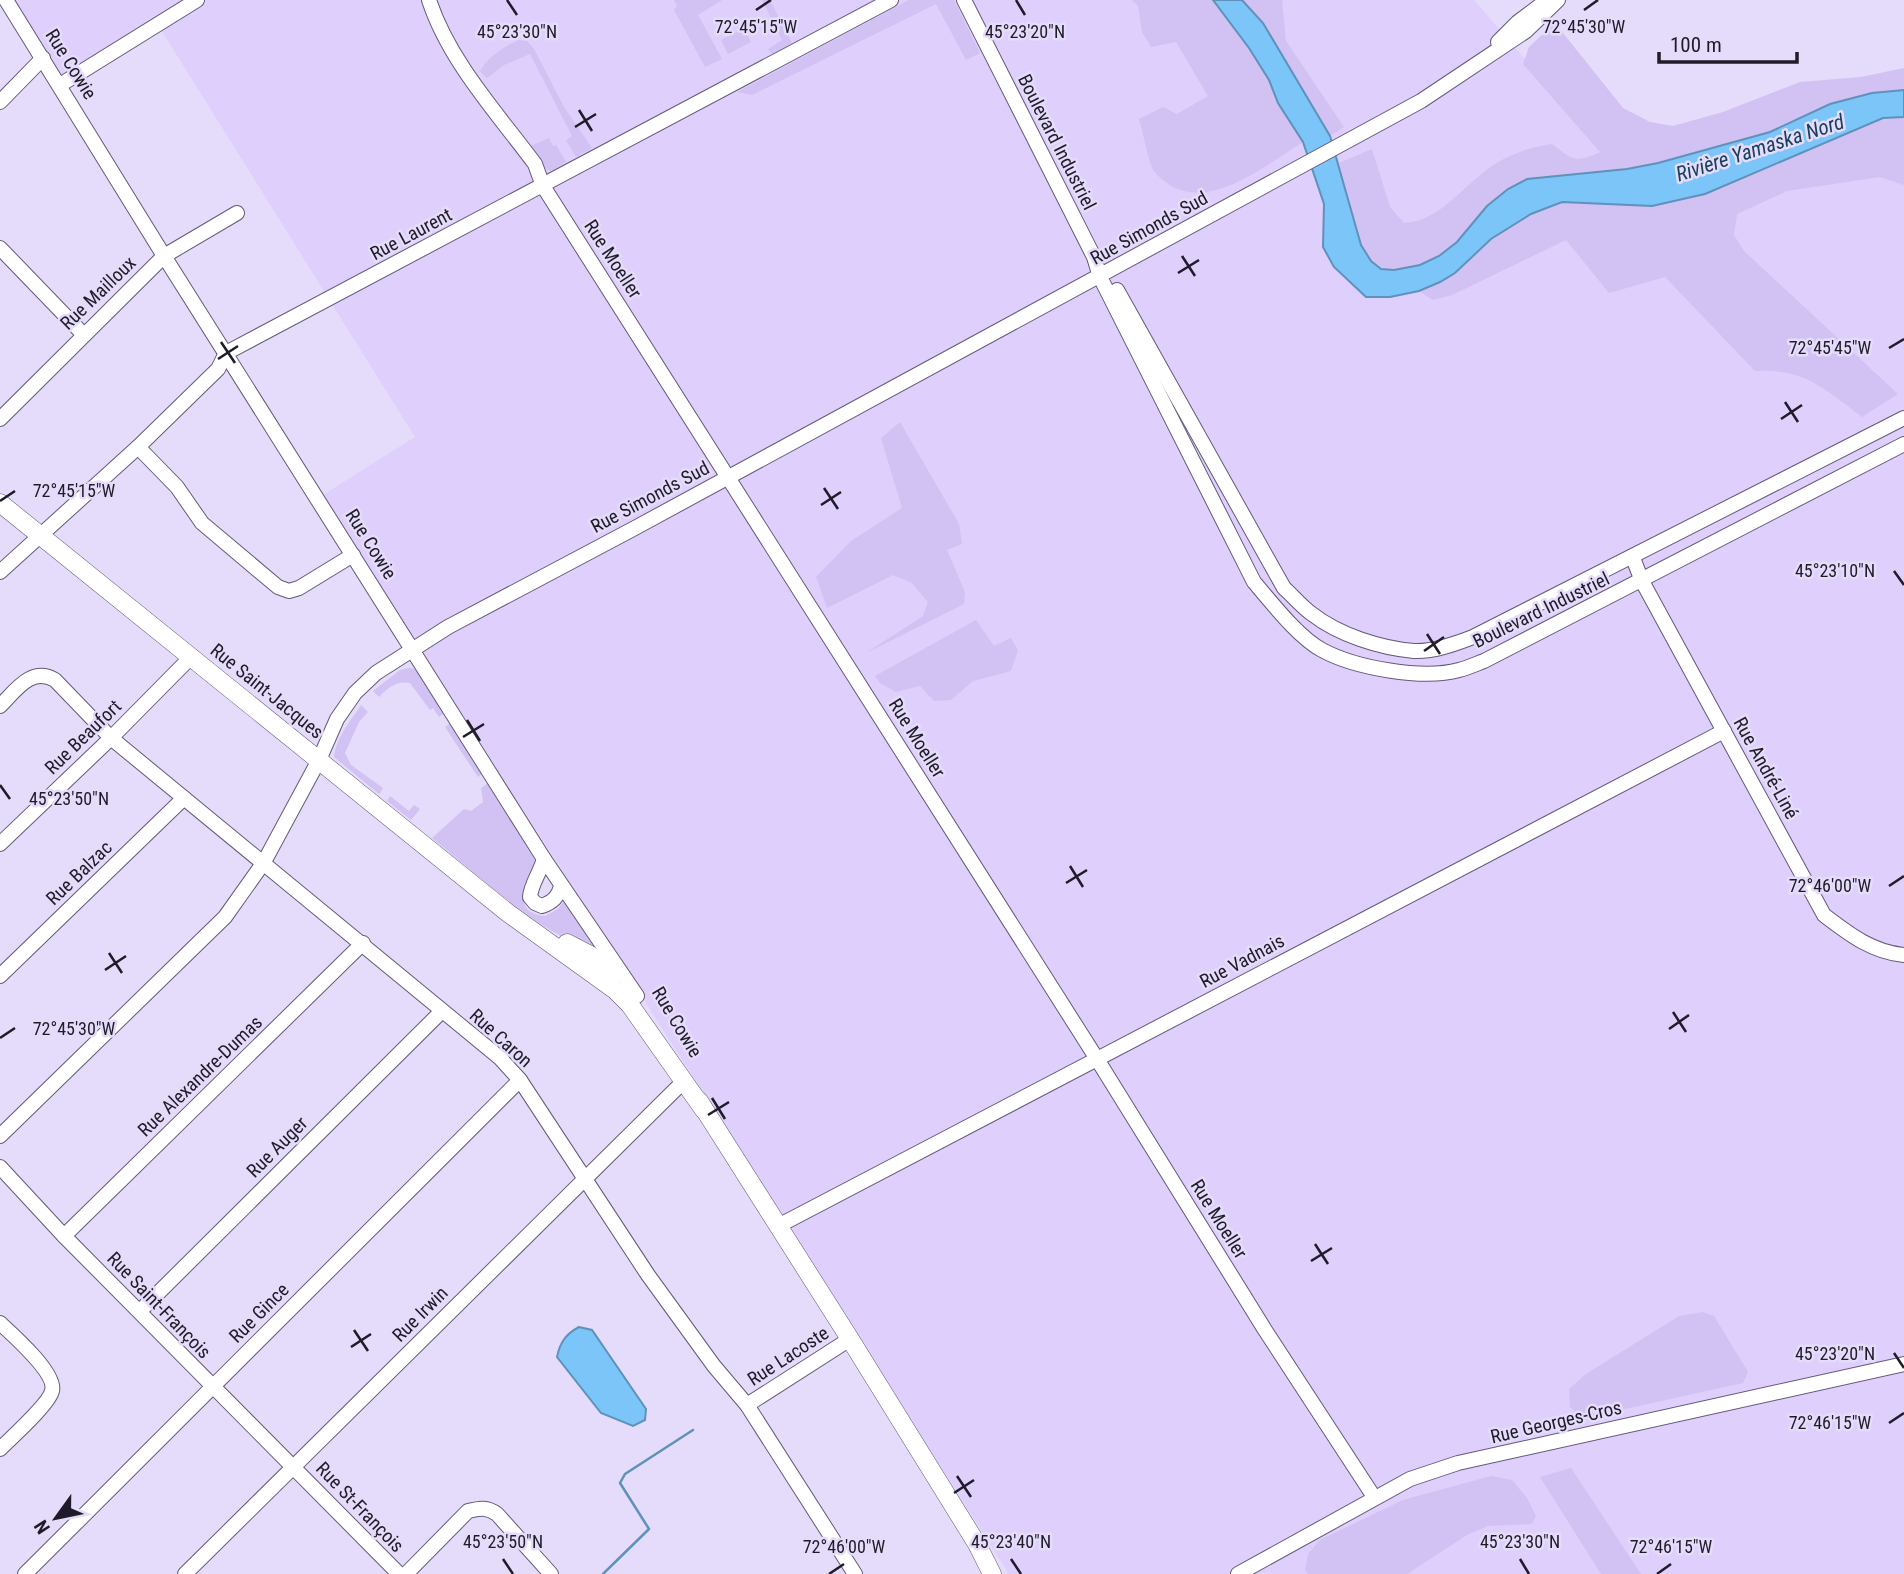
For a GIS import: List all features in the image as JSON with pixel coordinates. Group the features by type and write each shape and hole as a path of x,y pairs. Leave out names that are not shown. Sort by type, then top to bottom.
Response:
{"main road":[{"name":"Rue Saint-Jacques","path":"0,503 508,913 615,990 630,1005 683,1082"},
{"name":"Rue Saint-Jacques","path":"508,913 590,955 637,996"},
{"name":"Rue Cowie","path":"637,996 704,1110 977,1544 992,1574"},
{"name":"Rue Cowie","path":"683,1082 704,1110"},
{"name":"Rue Cowie","path":"977,1544 1002,1574"}],"street":[{"name":"Rue Cowie","path":"6,0 561,886 637,996"},
{"path":"60,85 197,0"},
{"name":"Rue Moeller","path":"429,0 435,18 452,48 535,164 543,186 1097,1059 1265,1330 1374,1497"},
{"name":"Rue Laurent","path":"0,572 138,447 218,369 226,353 891,0"},
{"name":"Boulevard Industriel","path":"964,0 1254,582 1280,613 1322,650 1370,668 1412,673 1457,671 1484,661 1642,581 1904,444"},
{"name":"Rue Simonds Sud","path":"1472,68 1518,22 1548,0"},
{"name":"Rue Simonds Sud","path":"0,1136 225,917 264,862 337,719 355,693 376,673 448,626 729,477 1101,271 1421,101 1526,31 1558,0"},
{"path":"0,102 43,58"},
{"name":"Rue Mailloux","path":"0,419 164,256 237,213"},
{"path":"2,253 83,334"},
{"name":"Boulevard Industriel","path":"1101,271 1284,588 1312,614 1335,629 1381,645 1417,651 1453,645 1473,638 1904,418"},
{"path":"138,447 177,488 202,523 278,587 289,591 299,589 353,555"},
{"name":"Rue André-Liné","path":"1633,558 1642,581 1824,915 1854,939 1888,954 1904,955"},
{"name":"Rue Beaufort","path":"0,844 191,657"},
{"name":"Rue Caron","path":"0,706 25,681 35,675 46,675 55,680 111,738 500,1058 520,1080 648,1275 714,1366 747,1405 855,1574"},
{"name":"Rue Vadnais","path":"778,1226 1724,731"},
{"name":"Rue Balzac","path":"0,976 184,798"},
{"path":"544,859 540,873 530,889 530,897 542,906 551,903 561,886"},
{"name":"Rue Alexandre-Dumas","path":"64,1236 363,943"},
{"name":"Rue Auger","path":"140,1311 442,1011"},
{"name":"Rue Gince","path":"25,1574 520,1080"},
{"name":"Rue Irwin","path":"185,1574 683,1082"},
{"name":"Rue Saint-François","path":"0,1167 212,1387 294,1466"},
{"path":"0,1323 44,1369 51,1379 52,1391 46,1401 0,1449"},
{"name":"Rue Lacoste","path":"747,1405 850,1339"},
{"name":"Rue Georges-Cros","path":"1238,1574 1374,1497 1410,1479 1458,1463 1904,1364"},
{"name":"Rue St-François","path":"294,1466 399,1574"},
{"path":"406,1574 468,1511 489,1508 551,1574"}],"shaded area":[{"path":"6,0 1474,0 1652,206 1904,117 1904,1574 1009,1574 323,495 415,437 158,25 60,85"},
{"path":"674,0 722,0 698,15 722,59 705,67 674,10 677,6"},
{"path":"762,0 770,0 792,43 772,54 768,49 782,40"},
{"path":"909,0 954,0 980,53 966,60 936,4 752,95 737,92"},
{"path":"1132,0 1213,0 1249,48 1269,80 1278,103 1303,142 1229,186 1209,192 1190,192 1171,186 1152,167 1139,119 1163,107 1177,114 1208,96 1176,42 1151,47 1142,32 1138,6"},
{"path":"1242,0 1282,0 1286,41 1344,127 1330,136 1263,23"},
{"path":"737,17 751,42 728,54 721,40 739,31 733,19"},
{"path":"1555,23 1623,108 1650,122 1673,126 1723,112 1800,82 1861,77 1904,68 1904,90 1872,93 1830,104 1770,132 1658,163 1627,169 1527,179 1470,225 1457,242 1439,256 1420,265 1394,270 1381,269 1371,261 1361,245 1339,163 1372,149 1390,207 1404,223 1417,221 1441,209 1495,164 1523,151 1552,144 1565,154 1579,159 1600,152 1523,64 1529,47"},
{"path":"518,40 527,41 534,49 564,107 592,148 576,157 566,140 572,136 530,54 504,65 487,78 480,71 492,57"},
{"path":"1904,117 1904,185 1880,177 1787,191 1737,214 1734,235 1744,251 1898,394 1862,417 1813,382 1787,373 1755,371 1665,277 1609,293 1566,240 1452,295 1433,300 1419,291 1455,273 1491,239 1531,214 1562,202 1652,206 1705,194 1883,118"},
{"path":"549,138 566,162 552,171 542,168 528,147"},
{"path":"900,422 959,524 962,544 947,550 965,592 964,604 866,653 923,616 928,602 912,583 893,575 827,608 816,577 851,541 902,508 881,438"},
{"path":"976,620 994,646 1011,638 1018,650 1011,671 973,681 951,700 934,701 920,686 896,692 880,683 875,676"},
{"path":"409,668 419,673 444,713 439,717 433,708 430,710 410,683 393,686 379,697 373,691 400,670"},
{"path":"361,705 368,712 359,722 345,753 351,765 383,788 379,794 334,757 341,736"},
{"path":"450,724 482,774 478,777 445,727"},
{"path":"488,783 537,864 526,888 524,903 534,914 545,916 567,901 597,949 595,951 552,931 531,917 432,838 464,809 471,811 483,802 481,788"},
{"path":"390,796 409,811 414,805 420,809 411,820 387,801"},
{"path":"1703,1312 1714,1316 1748,1372 1743,1383 1584,1418 1570,1407 1569,1389 1586,1374 1679,1316"},
{"path":"1571,1468 1641,1574 1601,1574 1540,1477"},
{"path":"1491,1476 1512,1480 1527,1498 1536,1516 1532,1524 1488,1526 1467,1535 1407,1574 1308,1574 1305,1570 1308,1554 1320,1540 1403,1500"}],"water":[{"name":"Rivière Yamaska Nord","path":"1213,0 1242,0 1263,23 1330,136 1361,245 1371,261 1381,269 1394,270 1420,265 1439,256 1457,242 1487,206 1508,189 1527,179 1627,169 1658,163 1770,132 1830,104 1872,93 1904,90 1904,117 1883,118 1705,194 1652,206 1562,202 1531,214 1491,239 1455,273 1440,282 1419,291 1390,297 1366,297 1334,267 1323,247 1324,204 1303,142 1278,103 1269,80 1249,48"},
{"path":"579,1327 592,1330 646,1409 645,1420 633,1426 601,1413 557,1357 564,1339"}],"waterway":[{"path":"603,1574 649,1529 620,1483 625,1474 693,1430"}]}
